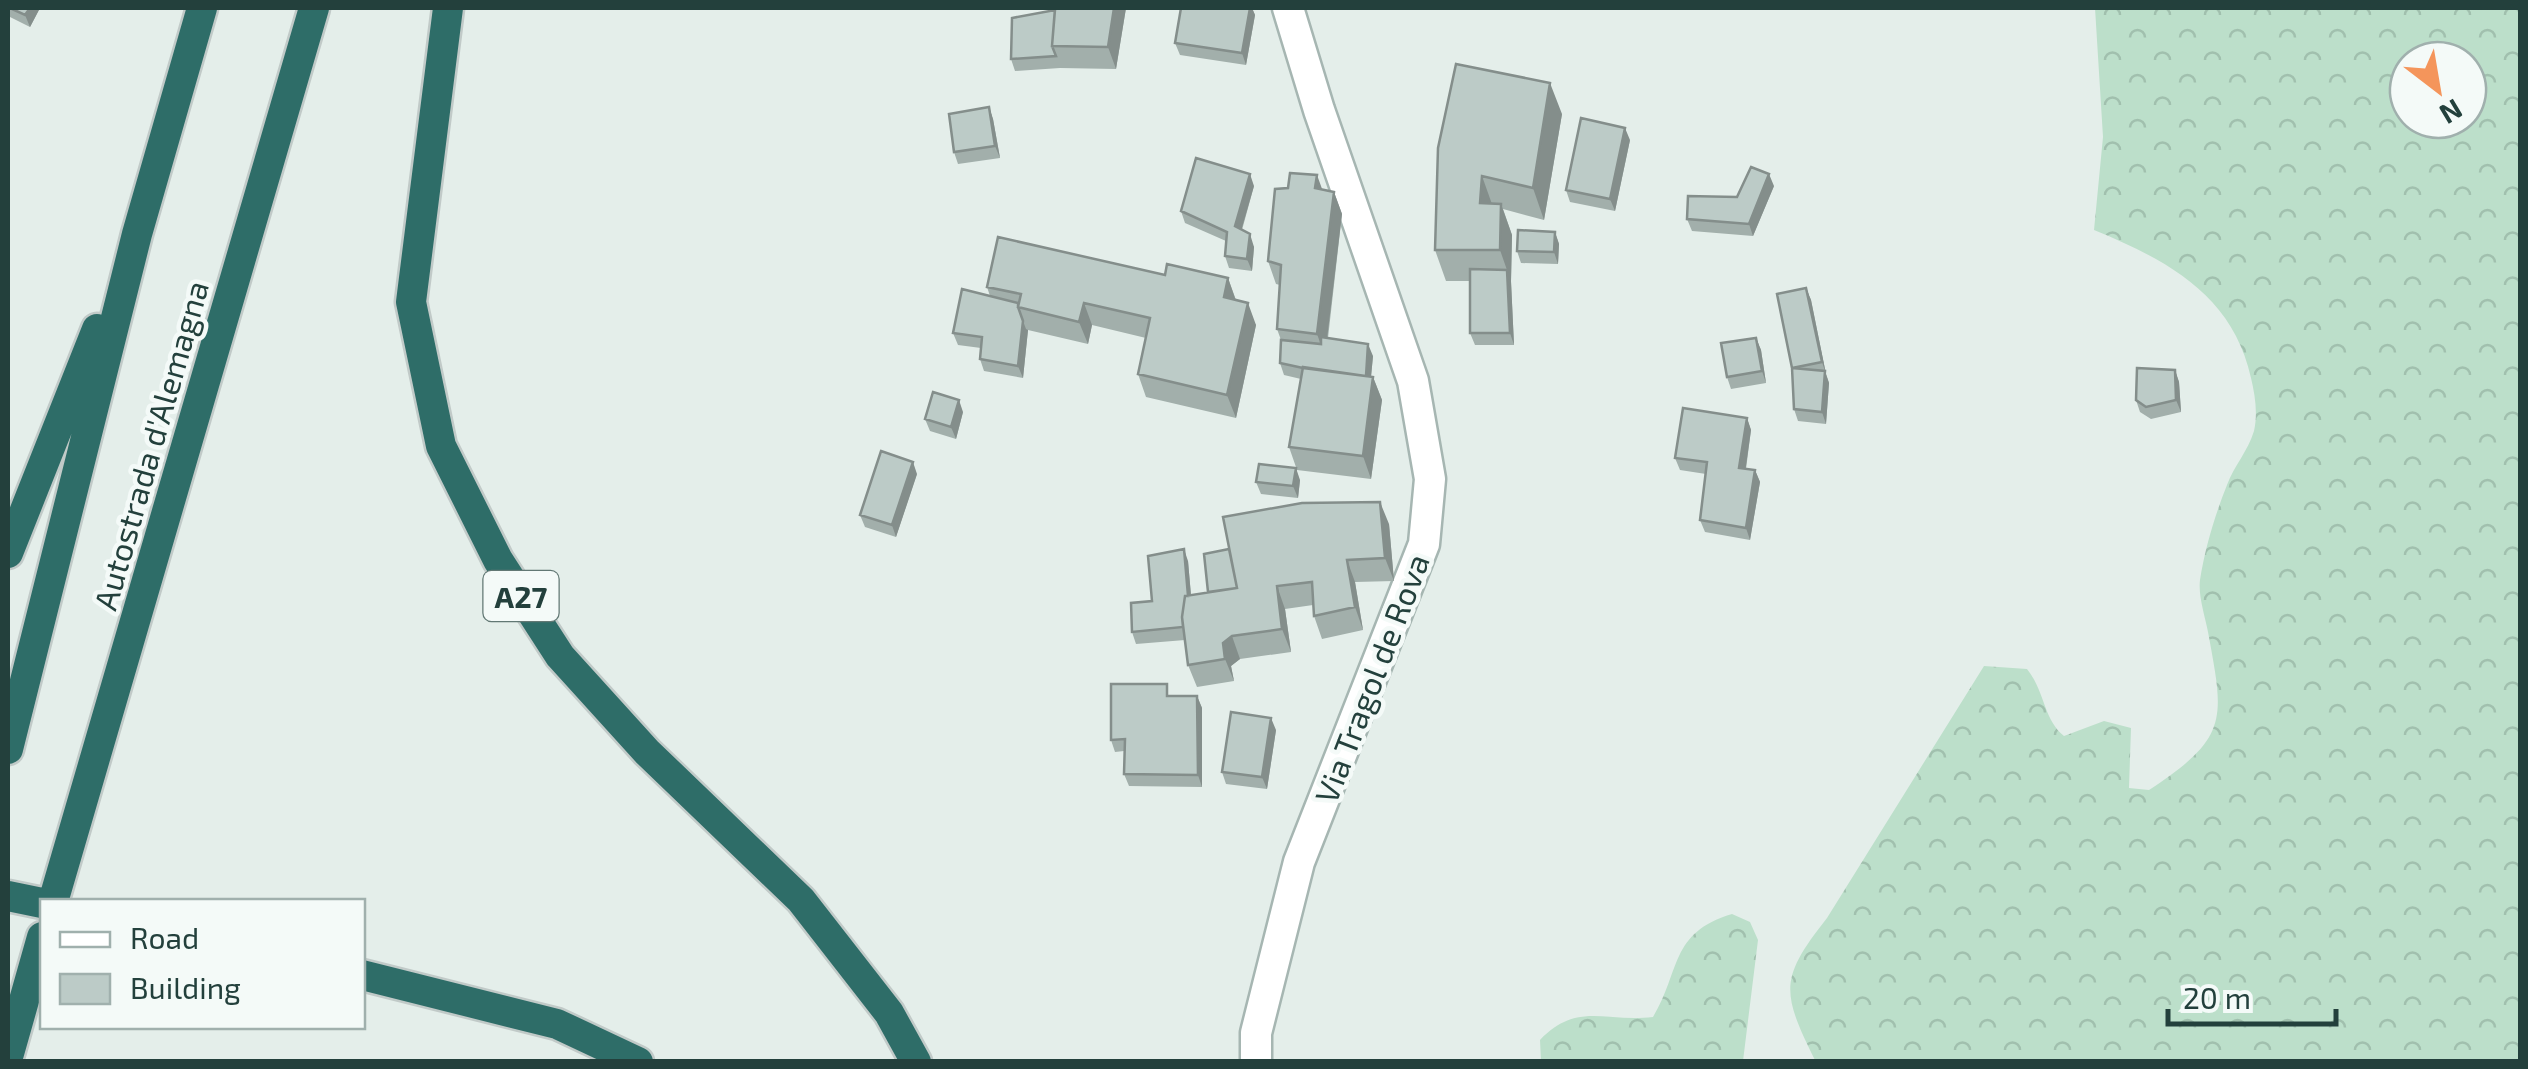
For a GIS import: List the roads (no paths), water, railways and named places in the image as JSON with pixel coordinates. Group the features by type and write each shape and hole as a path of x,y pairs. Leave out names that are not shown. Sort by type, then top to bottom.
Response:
{"highway":[{"name":"Autostrada d'Alemagna","path":"8,748 137,234 202,8"},
{"name":"Autostrada d'Alemagna","path":"54,899 314,8"},
{"name":"A27","path":"448,8 412,302 441,446 498,560 560,656 647,752 801,900 889,1013 916,1062"},
{"path":"8,552 137,234"},
{"path":"8,896 40,903"},
{"path":"8,1058 40,945"},
{"path":"365,976 557,1024 638,1062"}],"street":[{"name":"Via Tragol de Rova","path":"1256,1062 1256,1033 1299,862 1424,544 1430,479 1412,381 1318,110 1288,8"}]}
